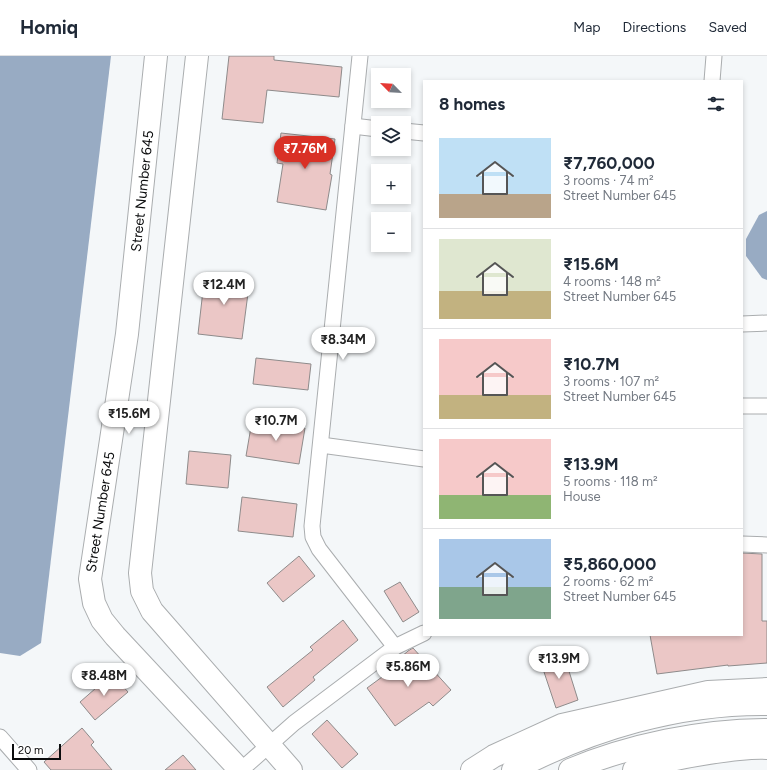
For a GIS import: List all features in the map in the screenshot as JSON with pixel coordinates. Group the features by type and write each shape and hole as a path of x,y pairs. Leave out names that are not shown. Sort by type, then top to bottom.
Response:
{"street":[{"name":"Street Number 645","path":"156,56 127,334 90,579 94,603 102,620 116,636 251,761 291,770"},
{"name":"Street Number 645","path":"197,56 140,573 142,591 152,611 251,761"},
{"path":"360,56 312,526 313,537 318,549 395,647"},
{"path":"712,80 714,56"},
{"path":"353,126 371,127"},
{"path":"411,132 423,133"},
{"path":"743,324 767,324"},
{"path":"743,406 767,406"},
{"path":"321,445 423,459"},
{"path":"743,544 767,545"},
{"path":"251,761 294,723 395,647 423,633"},
{"path":"472,770 494,756 562,725 708,692 767,689"},
{"path":"513,770 567,744 591,735 652,717 712,706 767,704"},
{"path":"570,770 607,756 666,741 725,733 767,730"},
{"path":"0,737 29,770"},
{"path":"634,770 679,758 757,747 767,748"}],"water":[{"path":"0,56 111,56 41,643 20,656 0,653"},
{"path":"767,211 767,280 762,278 746,256 746,239 759,215"}],"building":[{"path":"229,56 274,56 274,60 342,67 339,97 267,90 263,123 222,119"},
{"path":"281,133 335,139 330,174 332,175 326,210 277,202 283,164 277,163"},
{"path":"205,273 250,278 242,339 198,334"},
{"path":"256,358 311,364 308,390 253,384"},
{"path":"252,421 305,428 299,464 246,456"},
{"path":"189,451 231,455 228,488 186,484"},
{"path":"242,497 297,504 293,537 238,531"},
{"path":"743,553 762,554 762,621 767,621 767,663 728,665 657,674 650,636 743,636"},
{"path":"299,556 315,576 283,602 267,583"},
{"path":"400,582 419,612 403,622 384,591"},
{"path":"343,620 358,640 313,677 315,680 283,707 267,687 313,650 310,647"},
{"path":"413,648 451,690 433,706 429,702 395,726 367,688 397,666 394,663"},
{"path":"563,652 578,700 556,708 540,660"},
{"path":"112,674 128,692 95,720 80,702"},
{"path":"327,720 358,754 342,768 312,734"},
{"path":"82,728 94,742 91,745 112,770 51,770 44,762"},
{"path":"183,755 196,770 165,770"}]}
